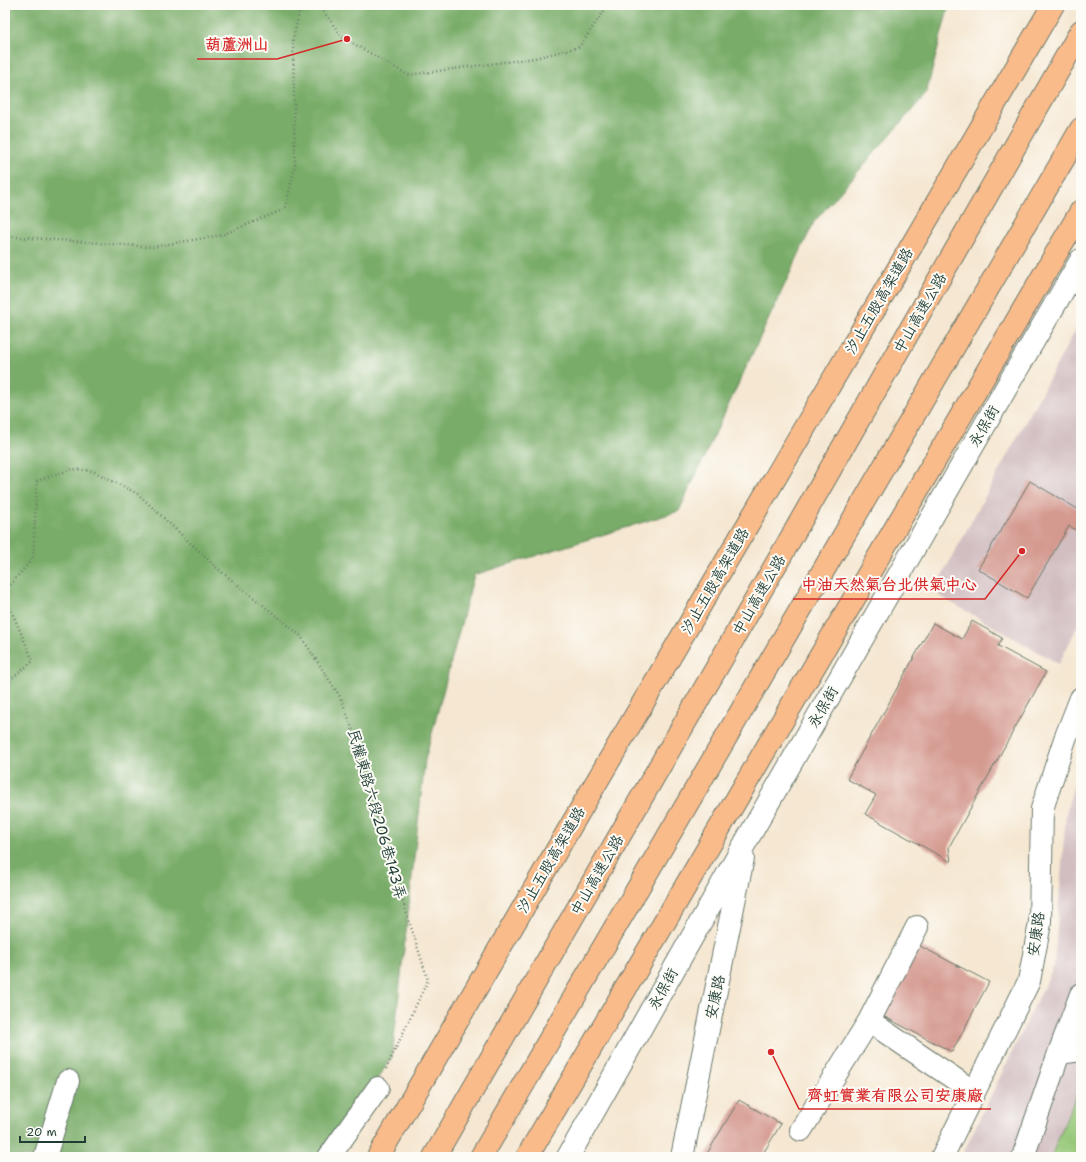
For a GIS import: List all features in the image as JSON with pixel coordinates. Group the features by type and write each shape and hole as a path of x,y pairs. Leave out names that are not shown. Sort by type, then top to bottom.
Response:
{"highway":[{"name":"汐止五股高架道路","path":"378,1157 1053,5"},
{"name":"中山高速公路","path":"434,1157 720,662 1081,31"},
{"path":"481,1157 1081,129"},
{"path":"527,1157 1081,211"}],"street":[{"name":"永保街","path":"568,1157 748,838 1081,260"},
{"name":"安康路","path":"942,1157 1029,981 1040,923 1042,809 1065,739 1081,698"},
{"name":"安康路","path":"682,1157 748,838"},
{"path":"801,1130 869,1021 917,927"},
{"path":"1023,1157 1081,994"},
{"path":"869,1021 974,1092"},
{"path":"1059,1053 1081,1050"},
{"path":"45,1157 68,1081"},
{"path":"329,1157 378,1088"}],"path":[{"path":"5,236 152,247 222,234 285,209 296,166 293,39 301,5"},
{"path":"319,5 342,37 408,76 535,58 579,47 608,5"},
{"name":"民權東路六段206巷143弄","path":"5,591 33,558 37,481 72,470 93,470 138,494 218,569 300,635 341,698 364,760 380,830 428,980 378,1088"},
{"path":"5,596 33,661 5,684"}],"shaded area":[{"path":"1081,320 1081,619 1059,664 933,592"},
{"path":"1081,760 1081,1157 961,1157 1054,966 1066,813"}],"green space":[{"path":"5,5 949,5 926,94 814,222 679,511 474,575 425,760 392,1057 325,1157 5,1157"},
{"path":"1081,1092 1081,1157 1051,1157 1076,1095"}],"building":[{"path":"1030,481 1081,511 1081,529 1079,532 1069,526 1027,598 978,569"},
{"path":"972,621 1002,638 998,646 1046,672 949,847 951,862 865,814 876,795 847,779 933,623 962,639"},
{"path":"920,946 989,982 952,1052 883,1016"},
{"path":"739,1100 781,1124 761,1157 705,1157"}],"place":[{"name":"葫蘆洲山","path":"347,39"},
{"name":"中油天然氣台北供氣中心","path":"1022,551"},
{"name":"齊虹實業有限公司安康廠","path":"771,1052"}]}
